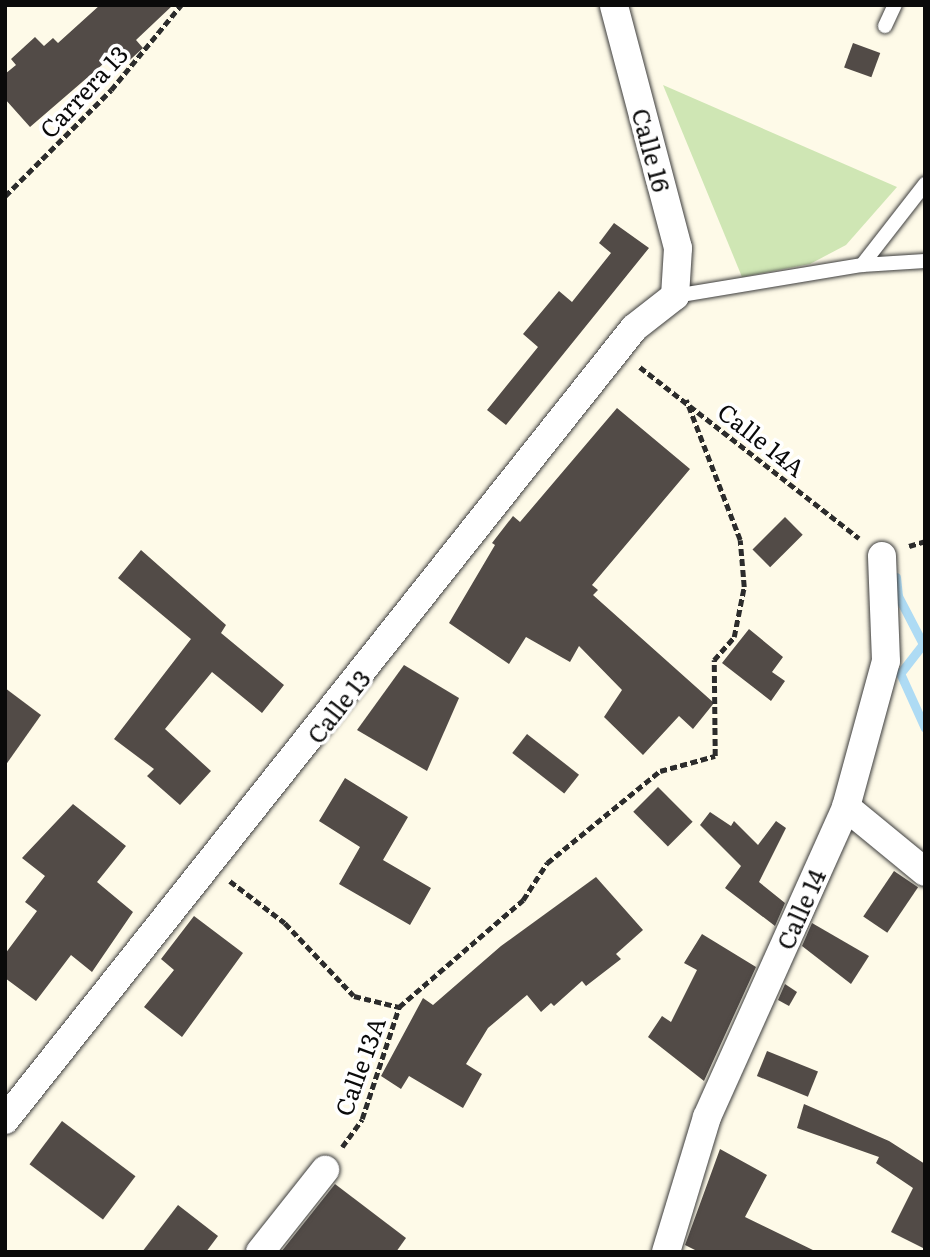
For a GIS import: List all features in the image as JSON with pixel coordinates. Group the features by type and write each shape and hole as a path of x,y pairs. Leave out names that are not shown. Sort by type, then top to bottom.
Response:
{"street":[{"name":"Calle 16","path":"614,5 678,248 675,296"},
{"name":"Calle 13","path":"5,1120 211,866 619,351 634,328 675,296"},
{"name":"Calle 14","path":"666,1252 707,1117 846,807 886,661 882,556"},
{"path":"846,807 925,873"},
{"path":"260,1252 325,1171"}],"lane":[{"path":"885,26 895,5"},
{"path":"862,265 925,184"},
{"path":"675,296 862,265 925,261"}],"path":[{"name":"Carrera 13","path":"5,196 111,90 181,5"},
{"name":"Calle 14A","path":"619,351 882,556"},
{"path":"211,866 285,923 354,996 399,1007 523,900 547,863 660,771 715,757 714,660 734,637 744,587 740,540 685,400"},
{"name":"Calle 13A","path":"325,1171 362,1119 399,1007"}],"green space":[{"path":"663,85 897,187 846,245 810,264 742,277"}],"building":[{"path":"100,5 173,5 136,40 143,48 120,69 110,58 30,127 5,99 5,74 16,65 11,59 35,37 44,46 53,38 58,43"},
{"path":"853,43 880,53 871,77 844,67"},
{"path":"614,223 649,248 506,425 487,410 538,347 523,334 559,291 572,302 611,253 599,243"},
{"path":"617,408 690,469 592,585 598,590 593,595 714,703 693,729 679,716 643,755 604,717 622,690 579,646 570,662 526,637 509,664 449,623 495,545 492,543 513,516 520,522"},
{"path":"785,517 803,535 770,567 752,550"},
{"path":"141,550 226,625 221,633 284,685 262,713 212,672 165,729 211,771 180,805 147,776 154,769 114,739 191,639 118,578"},
{"path":"749,629 783,657 772,672 785,681 771,701 722,663"},
{"path":"404,665 459,698 427,771 357,730"},
{"path":"5,688 41,715 5,766"},
{"path":"527,734 579,775 564,794 512,753"},
{"path":"345,778 408,817 383,860 431,888 410,925 339,884 360,847 319,821"},
{"path":"658,787 693,822 668,846 633,812"},
{"path":"73,804 126,846 97,882 133,912 92,972 71,955 36,1001 5,978 5,954 37,911 25,902 45,876 22,858"},
{"path":"710,812 731,826 734,821 758,845 776,821 786,828 759,882 785,903 775,926 725,888 741,866 700,825"},
{"path":"894,871 918,887 887,933 863,917"},
{"path":"596,877 643,930 616,954 621,959 586,986 582,981 554,1006 551,1003 541,1012 527,995 488,1028 466,1064 482,1074 463,1108 409,1076 401,1089 381,1076 423,998 433,1005 501,946"},
{"path":"194,916 243,953 182,1037 144,1007 174,970 161,959"},
{"path":"812,923 869,956 851,984 802,946"},
{"path":"702,934 756,967 704,1081 648,1037 662,1016 671,1022 697,970 684,963"},
{"path":"785,984 797,992 789,1006 778,1000"},
{"path":"767,1051 818,1072 808,1097 757,1076"},
{"path":"804,1104 889,1141 925,1164 925,1249 891,1232 913,1188 876,1163 879,1157 797,1128"},
{"path":"62,1121 135,1176 103,1219 30,1164"},
{"path":"720,1149 767,1175 745,1217 817,1252 699,1252 685,1245"},
{"path":"335,1184 406,1238 396,1252 281,1252"},
{"path":"178,1205 218,1236 206,1252 142,1252"}],"waterway":[{"path":"896,577 898,596 923,644 900,673 925,728"}]}
